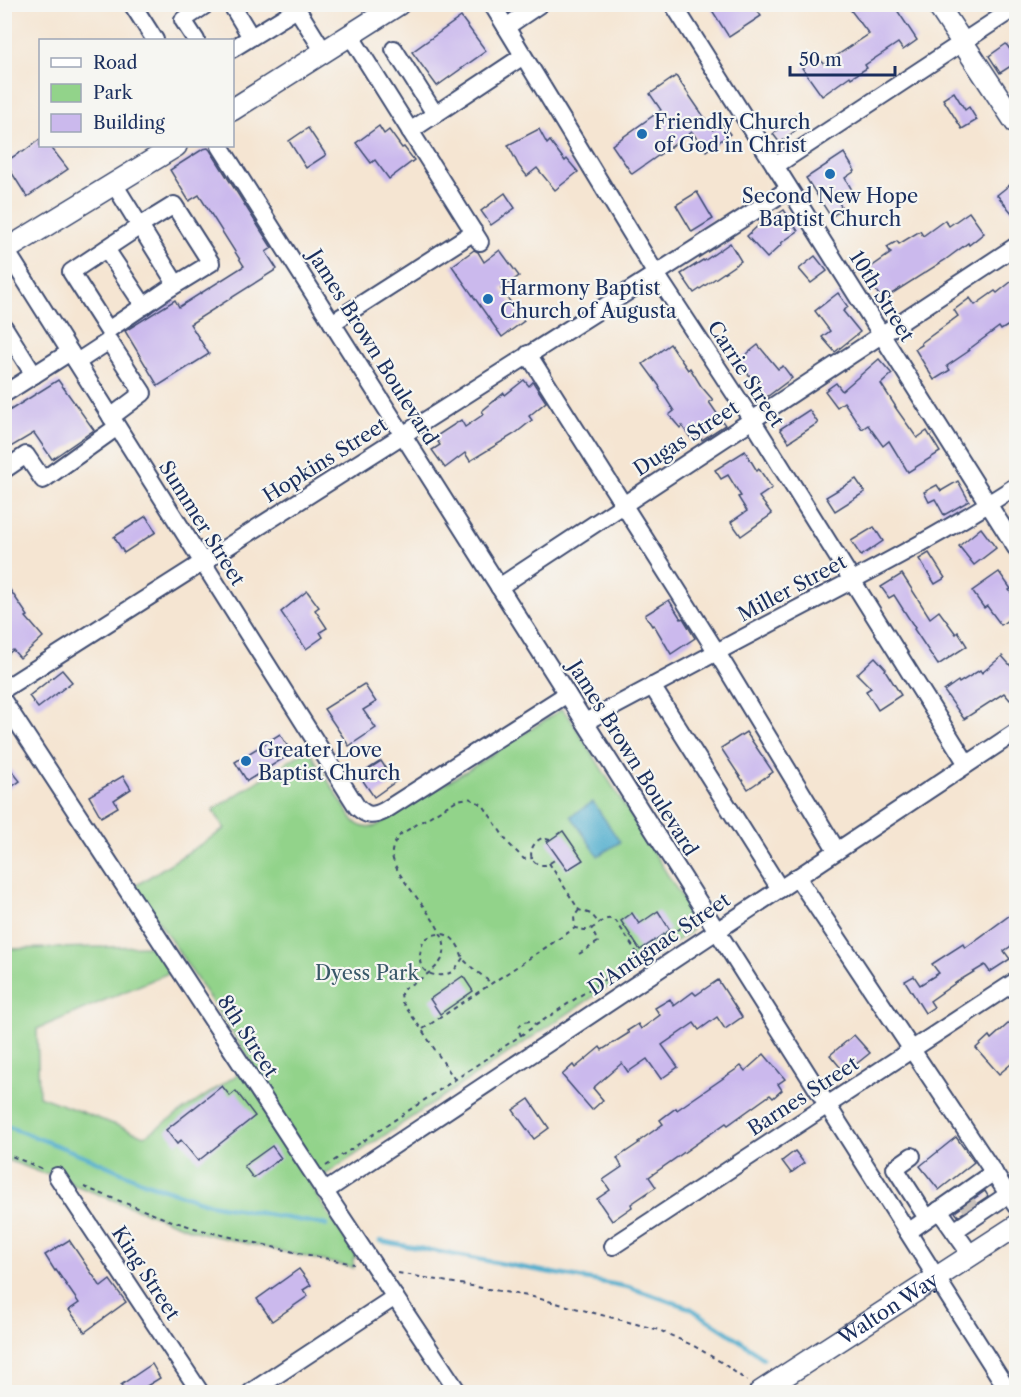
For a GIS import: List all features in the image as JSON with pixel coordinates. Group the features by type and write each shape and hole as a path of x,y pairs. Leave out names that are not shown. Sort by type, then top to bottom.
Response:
{"main road":[{"path":"234,109 399,4"},
{"path":"937,4 1017,123"},
{"path":"5,250 174,147"},
{"name":"Walton Way","path":"764,1390 1017,1226"}],"street":[{"path":"132,4 154,39"},
{"path":"195,39 183,20 207,4"},
{"path":"231,4 251,37"},
{"name":"Carrie Street","path":"492,4 656,274 752,420 968,764"},
{"path":"506,27 540,4"},
{"name":"10th Street","path":"673,4 1017,548"},
{"path":"234,48 296,7 324,52"},
{"path":"775,166 1017,7"},
{"path":"332,323 477,237 350,35"},
{"path":"394,49 435,114"},
{"path":"410,131 523,56"},
{"name":"James Brown Boulevard","path":"221,147 1009,1392"},
{"path":"114,184 176,285"},
{"name":"Hopkins Street","path":"4,689 789,189"},
{"path":"174,205 211,263 108,330 70,272 140,226 174,205"},
{"name":"Dugas Street","path":"499,587 1017,246"},
{"path":"106,249 144,306"},
{"name":"Summer Street","path":"5,250 357,807 364,813 370,816 384,811 567,694"},
{"path":"4,327 34,375"},
{"path":"4,394 34,375 109,341 143,393 114,422 44,480 26,455 4,470"},
{"path":"528,354 716,651 837,851"},
{"name":"Miller Street","path":"585,722 852,580 989,505 1017,486"},
{"path":"652,686 780,889"},
{"name":"8th Street","path":"4,702 328,1198 458,1392"},
{"name":"D'Antignac Street","path":"328,1198 651,975 1017,732"},
{"path":"797,877 1013,1200 969,1205 933,1214 908,1232"},
{"name":"Barnes Street","path":"613,1246 1017,981"},
{"path":"912,1156 895,1168 907,1187 933,1214 954,1231 971,1255"},
{"path":"954,1231 969,1205 994,1173"},
{"name":"King Street","path":"57,1176 200,1392"},
{"path":"888,1201 907,1187"},
{"path":"251,1392 395,1296"}],"path":[{"path":"455,1080 402,1002 403,989 438,964 443,956 443,938 396,868 391,853 395,841 401,834 457,800 469,798 483,805 495,825 518,854 524,859 533,858"},
{"path":"550,840 542,838 535,842 530,855 539,864 546,865 558,858"},
{"path":"549,863 579,910 591,914 599,923"},
{"path":"576,928 574,917 579,910"},
{"path":"422,1030 576,928 585,930 606,919 611,918 616,921 651,975"},
{"path":"313,1175 690,922"},
{"path":"579,954 598,942 591,928"},
{"path":"463,958 448,974 442,976 428,973 420,960 423,941 440,933 447,934 454,939 463,958 491,983"},
{"path":"521,1036 519,1026 523,1022 530,1021 537,1025"}],"green space":[{"name":"Dyess Park","path":"562,709 570,718 694,917 695,923 689,933 310,1185 356,1257 353,1259 354,1268 189,1229 72,1184 64,1175 42,1173 5,1159 4,1091 7,1091 4,1082 5,949 153,946 171,972 37,1029 39,1096 145,1136 253,1064 135,886 225,829 213,810 308,749 353,820 361,826 373,827 479,763"}],"water":[{"path":"593,802 620,842 598,856 571,816"}],"building":[{"path":"708,4 753,4 761,16 729,37"},
{"path":"846,4 893,4 917,40 903,50 898,43 865,65 867,68 851,78 850,76 822,96 802,68 818,56 824,64 869,34"},
{"path":"461,17 486,51 437,86 412,52"},
{"path":"1006,44 1017,62 1000,73 989,56"},
{"path":"676,76 713,130 722,123 730,134 706,151 692,132 632,174 612,145 661,110 650,94"},
{"path":"954,92 965,110 969,107 977,120 962,129 943,99"},
{"path":"795,116 802,125 780,143 773,134"},
{"path":"379,126 384,134 389,130 414,160 389,179 375,160 371,163 356,143"},
{"path":"308,128 326,155 306,168 289,141"},
{"path":"539,129 547,144 550,141 565,161 567,159 578,172 555,190 537,168 527,176 508,145"},
{"path":"39,140 39,147 51,147 68,169 27,197 5,162"},
{"path":"208,148 272,248 266,252 277,269 190,324 209,354 158,386 125,331 175,300 179,307 244,266 199,195 189,201 170,170"},
{"name":"Second New Hope Baptist Church","path":"844,153 855,171 845,178 852,190 837,200 843,209 831,217 806,178"},
{"path":"1017,179 1017,219 997,195"},
{"path":"697,192 713,219 692,232 676,205"},
{"path":"505,193 515,208 491,225 481,211"},
{"path":"784,210 798,231 781,243 767,258 747,236 762,222 763,224"},
{"path":"969,212 984,233 882,300 864,272 891,253 887,247 897,241 899,244 920,231 923,236 945,220 949,226"},
{"path":"730,243 741,261 694,293 681,274"},
{"path":"474,250 484,262 500,250 519,276 501,289 524,321 502,337 452,266"},
{"path":"815,256 827,271 811,283 799,269"},
{"path":"1017,277 1017,320 1001,330 999,327 947,366 950,370 934,380 915,349 958,316 954,310 970,298 975,305 995,291 997,293"},
{"path":"838,293 848,307 843,311 860,332 835,352 822,337 830,331 815,311"},
{"path":"670,344 713,400 709,402 725,425 702,440 698,435 692,440 682,426 680,428 669,415 674,411 643,364"},
{"path":"758,345 778,369 783,366 792,378 764,399 755,387 757,385 738,361"},
{"path":"879,359 892,374 881,384 895,407 917,438 927,431 940,452 908,472 889,441 883,446 868,425 862,429 844,402 837,407 825,391 836,383 842,391"},
{"path":"58,380 94,430 52,459 34,433 4,451 4,414"},
{"path":"524,380 529,386 533,382 546,402 529,416 532,420 516,433 470,461 465,453 445,468 432,450 440,445 435,437 461,420 465,427 484,414 482,411 504,393 505,395"},
{"path":"809,410 818,423 789,442 780,429"},
{"path":"745,451 757,471 759,469 772,488 759,497 772,514 741,536 731,522 747,511 728,475 721,479 715,470"},
{"path":"856,479 865,492 835,511 826,497"},
{"path":"958,481 969,501 944,515 935,499 929,502 924,492 937,485 941,491"},
{"path":"146,516 156,532 124,553 114,537"},
{"path":"874,527 883,541 861,556 851,541"},
{"path":"981,528 996,548 974,565 959,546"},
{"path":"929,553 945,578 935,584 919,559"},
{"path":"999,572 1017,600 1017,613 1001,625 987,606 984,608 972,591"},
{"path":"902,574 930,618 939,611 967,646 938,665 894,595 889,598 881,587"},
{"path":"4,581 28,616 26,617 43,637 20,658 13,650 4,657"},
{"path":"307,591 319,607 315,610 327,628 320,632 323,637 306,649 281,612"},
{"path":"669,600 695,638 671,654 654,625 652,626 645,615"},
{"path":"1002,656 1017,673 1017,695 1010,700 1004,693 964,719 944,691 980,670 982,673"},
{"path":"875,657 886,669 901,695 878,710 866,691 871,688 857,674"},
{"path":"62,670 72,682 38,708 29,696"},
{"path":"364,684 376,702 363,710 376,728 349,746 324,709"},
{"path":"746,732 773,772 748,789 721,748"},
{"path":"280,734 292,753 247,781 235,762"},
{"path":"4,761 20,781 4,792"},
{"path":"381,761 395,782 374,797 359,775"},
{"path":"123,776 131,789 114,800 118,807 101,817 89,796"},
{"path":"563,831 583,860 567,870 547,842"},
{"path":"1017,910 1017,942 1004,951 1010,959 990,972 985,965 957,982 930,1001 934,1007 925,1013 905,981 914,976 920,985 939,973 932,964 963,944 965,948"},
{"path":"658,911 670,930 640,950 621,921 632,913 639,924"},
{"path":"463,976 473,991 440,1014 430,999"},
{"path":"718,980 742,1017 725,1029 717,1017 699,1030 694,1023 662,1045 678,1067 661,1079 647,1059 628,1072 622,1063 593,1088 603,1100 592,1110 562,1075 573,1065 575,1068 600,1047 602,1050 629,1033 627,1031 638,1024 641,1029 660,1015 655,1008 670,999 674,1006 693,992 696,995"},
{"path":"1017,1016 1017,1059 999,1074 976,1048 989,1036 991,1039"},
{"path":"854,1035 870,1053 845,1073 830,1055"},
{"path":"764,1054 785,1079 778,1084 782,1090 773,1098 770,1095 728,1125 726,1123 649,1177 656,1187 631,1204 632,1207 612,1221 597,1199 610,1190 603,1180 622,1167 617,1158 663,1124 660,1120 676,1108 677,1110 741,1066 745,1071"},
{"path":"222,1086 230,1096 236,1091 255,1116 198,1161 181,1140 177,1144 166,1130"},
{"path":"529,1099 549,1128 534,1139 513,1110"},
{"path":"956,1137 974,1162 939,1190 920,1166"},
{"path":"272,1146 281,1158 253,1178 244,1166"},
{"path":"795,1151 804,1163 791,1173 782,1161"},
{"path":"985,1191 988,1196 958,1216 955,1212"},
{"path":"69,1240 101,1287 110,1280 126,1302 85,1332 69,1310 79,1303 45,1255"},
{"path":"299,1269 311,1285 303,1290 308,1296 272,1321 257,1299"},
{"path":"152,1364 160,1378 137,1392 126,1392 121,1385"}],"waterway":[{"path":"4,1125 146,1183 210,1204 326,1225"},
{"path":"380,1241 628,1287 690,1308 763,1358"}],"tunnel":[{"path":"965,1199 973,1212"}],"place":[{"name":"Friendly Church of God in Christ","path":"642,134"},
{"name":"Second New Hope Baptist Church","path":"830,174"},
{"name":"Harmony Baptist Church of Augusta","path":"488,299"},
{"name":"Greater Love Baptist Church","path":"246,761"}]}
